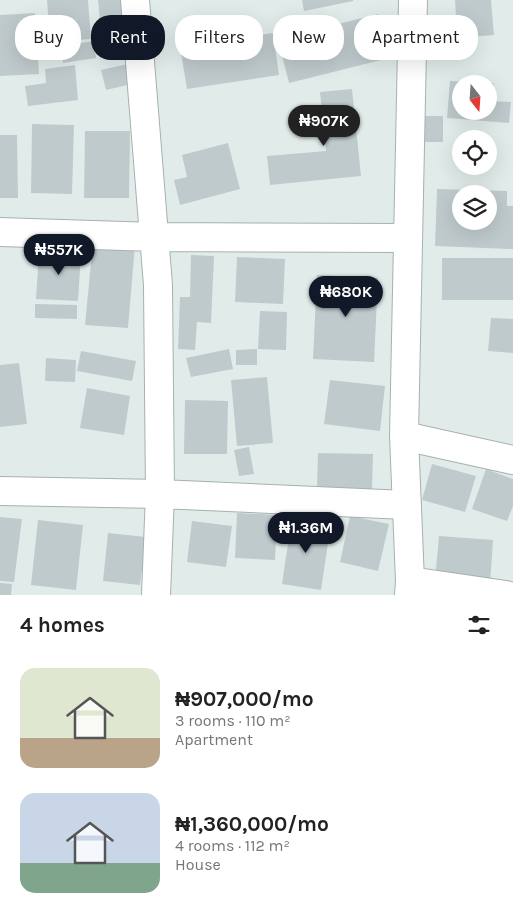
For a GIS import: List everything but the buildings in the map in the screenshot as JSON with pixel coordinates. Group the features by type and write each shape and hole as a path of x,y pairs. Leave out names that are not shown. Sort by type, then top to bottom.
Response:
{"street":[{"path":"135,0 158,285 160,494 156,595"},
{"path":"413,0 404,436 409,588 507,595 513,576"},
{"path":"0,232 155,237 407,238"},
{"path":"404,436 513,460"},
{"path":"0,491 160,494 406,505"}]}
